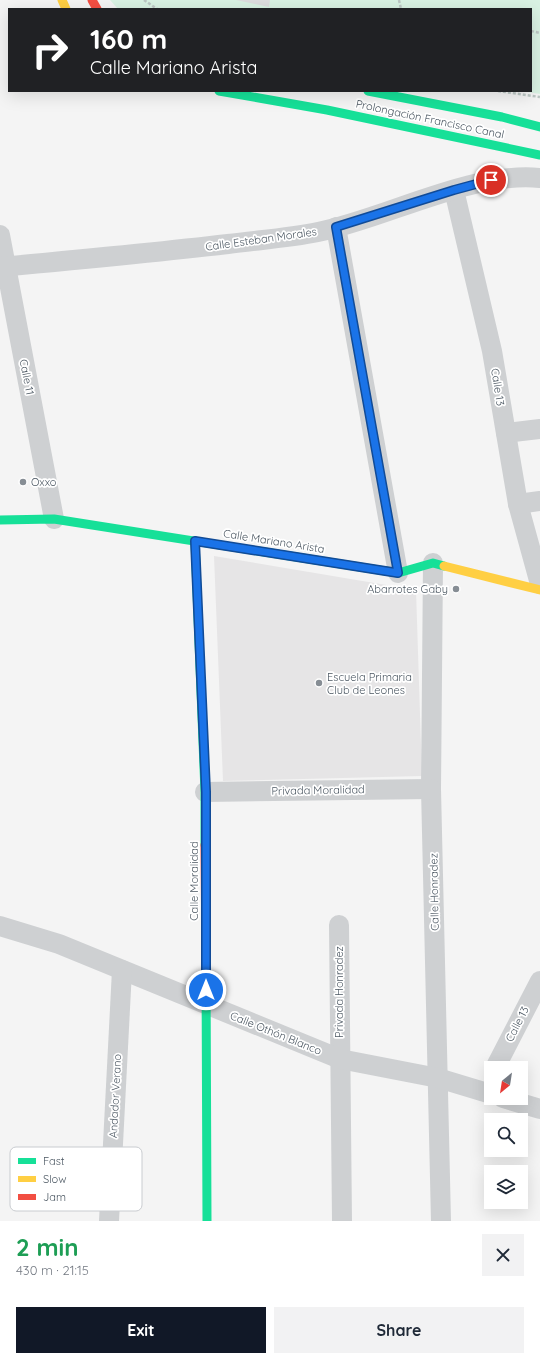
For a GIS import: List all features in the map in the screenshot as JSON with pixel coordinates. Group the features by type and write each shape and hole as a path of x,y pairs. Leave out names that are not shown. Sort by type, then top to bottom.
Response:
{"street":[{"name":"Prolongación Francisco Canal","path":"225,92 328,110 540,155"},
{"path":"373,92 502,117 540,127"},
{"name":"Calle Esteban Morales","path":"3,267 184,250 312,233 491,180 526,176 540,178"},
{"name":"Calle 13","path":"454,190 492,350 518,504 540,584"},
{"path":"336,227 398,573"},
{"name":"Calle 11","path":"0,235 3,267 54,519"},
{"path":"506,433 540,429"},
{"path":"518,504 540,501"},
{"name":"Calle Mariano Arista","path":"0,520 54,519 398,573 433,563"},
{"name":"Calle Moralidad","path":"195,541 206,792 208,1221"},
{"path":"433,563 540,590"},
{"name":"Calle Honradez","path":"433,563 432,789 441,1221"},
{"name":"Privada Moralidad","path":"206,792 432,789"},
{"name":"Privada Honradez","path":"339,925 340,1059"},
{"name":"Calle Othón Blanco","path":"0,926 59,944 340,1059 484,1086"},
{"name":"Andador Verano","path":"113,1147 122,970"},
{"name":"Calle 13","path":"499,1061 540,980"},
{"path":"340,1059 342,1221"},
{"path":"527,1105 540,1109"},
{"name":"Andador Verano","path":"109,1221 110,1211"}],"path":[{"path":"144,0 156,8"},
{"path":"505,92 540,97"}],"shaded area":[{"name":"Escuela Primaria Club de Leones","path":"214,556 416,590 422,776 223,781"}],"green space":[{"path":"110,0 540,0 540,94 527,92 532,92 532,8 117,8"}],"building":[{"path":"236,0 270,0 269,7"}],"traffic: fast":[{"path":"225,92 327,110 540,155"},
{"path":"373,92 502,117 540,127"},
{"path":"0,520 54,519 398,573 433,563 444,566"},
{"path":"195,541 205,792 205,845"},
{"path":"206,964 207,1221"}],"traffic: slow":[{"path":"62,0 66,8"},
{"path":"444,566 540,590"}],"traffic: jam":[{"path":"92,0 96,8"},
{"path":"205,845 206,964"}],"place":[{"name":"Oxxo","path":"23,482"},
{"name":"Abarrotes Gaby","path":"456,589"},
{"name":"Escuela Primaria Club de Leones","path":"319,683"}],"route":[{"path":"206,990 206,792 195,541 398,573 336,227 491,180"}]}
